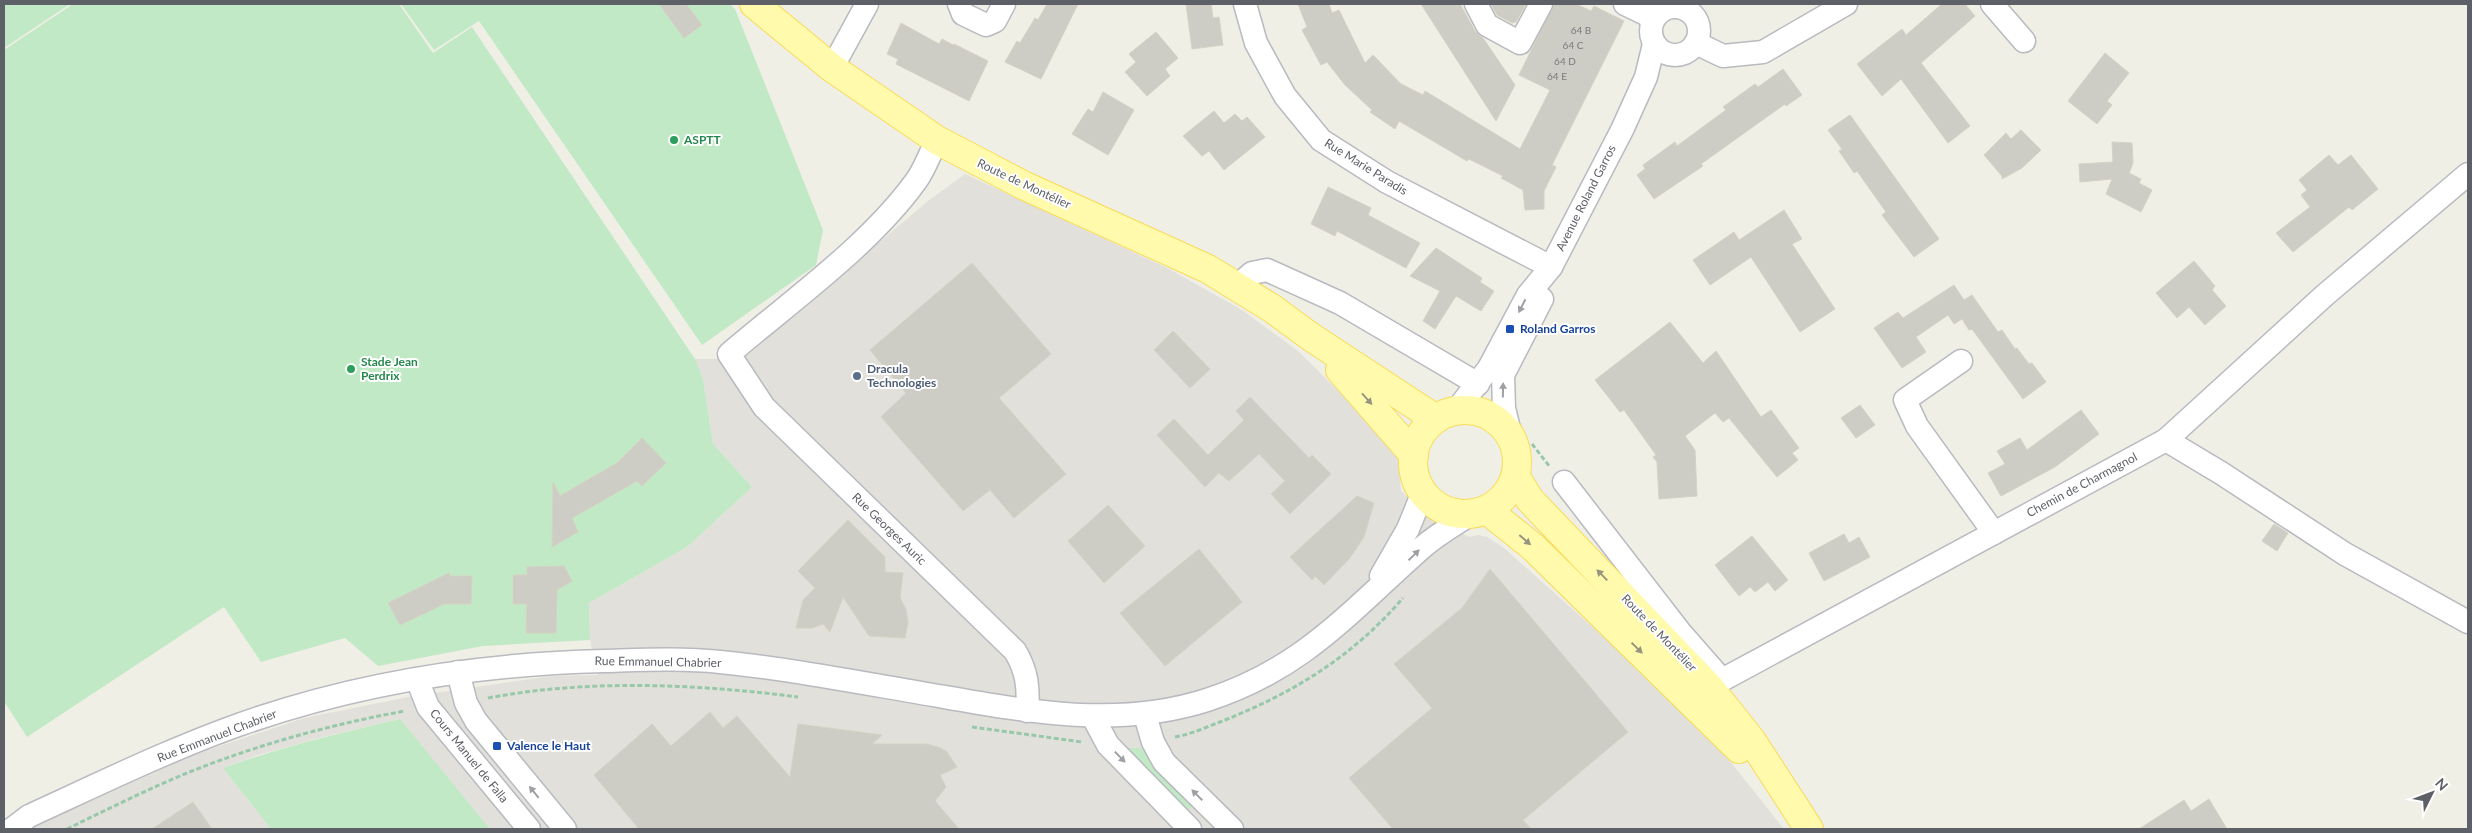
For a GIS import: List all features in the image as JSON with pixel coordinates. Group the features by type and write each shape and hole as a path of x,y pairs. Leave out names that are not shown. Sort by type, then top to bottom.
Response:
{"main road":[{"name":"Route de Montélier","path":"754,4 832,68 937,140 1025,186 1176,253 1238,286 1311,337 1446,415 1472,411 1488,415 1501,425 1511,437 1518,463 1516,476 1530,500 1705,687 1810,829"},
{"name":"Route de Montélier","path":"1311,337 1390,424 1414,455 1415,475 1423,492 1435,505 1451,512 1478,512 1533,547 1705,687"},
{"path":"1414,455 1422,435 1446,415"},
{"path":"1478,512 1500,502 1510,490 1516,476"}],"street":[{"path":"832,68 867,4"},
{"path":"960,4 964,14 986,25 995,21 1004,4"},
{"name":"Rue Marie Paradis","path":"1245,4 1256,43 1285,96 1321,140 1387,182 1551,267"},
{"path":"1476,4 1487,25 1520,43 1541,4"},
{"path":"1625,4 1666,9 1684,8 1696,10 1699,27 1696,43 1685,53 1663,49 1650,31 1666,9"},
{"path":"1696,43 1723,56 1763,52 1846,4"},
{"path":"1992,4 2024,41"},
{"name":"Avenue Roland Garros","path":"1511,437 1504,408 1503,375 1541,302 1551,267 1663,49"},
{"name":"Rue Georges Auric","path":"937,140 918,179 891,214 729,354 764,407 1015,651 1023,665 1028,681 1027,711"},
{"name":"Chemin de Charmagnol","path":"1705,687 2166,440 2325,295 2468,174"},
{"name":"Avenue Roland Garros","path":"1446,415 1478,384 1489,368 1528,295 1551,267"},
{"path":"1238,286 1252,273 1267,270 1340,303 1478,384"},
{"path":"1962,361 1905,400 1917,426 1994,533"},
{"path":"2166,440 2222,473 2345,554 2468,622"},
{"path":"1564,482 1680,632 1705,687"},
{"name":"Rue Emmanuel Chabrier","path":"1366,600 1389,565 1423,492"},
{"name":"Rue Emmanuel Chabrier","path":"4,814 20,823 181,748 243,724 301,706 417,679 494,667 586,661 716,662 802,672 1027,711 1093,717 1144,715 1207,700 1246,686 1276,671 1334,629 1427,543 1478,512"},
{"path":"458,672 466,702 476,721 565,829"},
{"name":"Cours Manuel de Falla","path":"417,679 428,707 529,829"},
{"path":"1144,715 1153,742 1164,762 1232,829"},
{"path":"1093,717 1108,745 1190,829"}],"shaded area":[{"path":"965,174 1169,269 1242,310 1298,351 1397,449 1401,491 1428,516 1469,537 1478,535 1487,537 1504,548 1682,707 1729,760 1784,829 490,829 399,719 319,738 258,755 223,768 271,829 30,829 73,806 181,759 304,718 413,696 552,676 598,675 590,640 589,603 687,547 752,487 713,444 703,379 695,359 741,359 928,201"}],"green space":[{"path":"4,4 70,4 4,48"},
{"name":"Stade Jean Perdrix","path":"73,4 399,4 433,53 472,27 695,359 703,379 713,444 752,487 687,547 589,603 590,640 483,646 378,666 345,638 261,662 224,607 27,737 4,701 4,50"},
{"name":"ASPTT","path":"401,4 730,4 735,9 823,230 816,265 702,345 479,21 434,50"},
{"path":"400,719 490,829 271,829 223,768 289,747"},
{"path":"1126,748 1141,748 1196,803 1184,814"}],"building":[{"path":"659,4 686,4 702,25 684,38"},
{"path":"1047,4 1078,4 1041,79 1005,62 1017,41 1020,43 1035,18 1038,20"},
{"path":"1186,4 1211,4 1213,18 1219,17 1223,45 1192,49"},
{"path":"1298,4 1329,4 1332,13 1339,10 1365,63 1373,55 1401,84 1423,95 1425,91 1520,149 1550,90 1519,75 1554,4 1576,4 1591,11 1594,6 1624,21 1552,165 1556,167 1544,191 1544,209 1525,210 1523,190 1501,178 1503,176 1469,159 1467,161 1399,121 1395,129 1370,112 1372,110 1345,85 1327,62 1321,65 1302,30 1307,27"},
{"path":"1421,4 1460,4 1475,31 1483,38 1515,85 1496,121"},
{"path":"1491,4 1526,4 1516,22 1512,23 1497,15"},
{"path":"1942,4 1965,4 1975,16 1921,63 1970,126 1948,143 1901,79 1882,96 1857,64 1902,29 1906,35"},
{"path":"901,23 939,44 942,39 988,61 969,101 896,64 898,59 887,54"},
{"path":"1156,32 1178,58 1165,69 1170,76 1147,96 1125,72 1136,62 1129,54"},
{"path":"2105,53 2129,73 2107,101 2112,105 2097,124 2068,101"},
{"path":"1783,69 1802,95 1786,106 1785,104 1701,164 1703,166 1654,199 1637,175 1645,169 1643,165 1675,142 1677,146 1726,110 1723,107 1755,84 1758,87"},
{"path":"1103,92 1134,110 1108,155 1072,134 1088,109 1093,112"},
{"path":"1214,111 1224,123 1235,114 1242,121 1247,117 1265,137 1224,170 1209,151 1202,156 1183,136"},
{"path":"1850,115 1939,239 1914,257 1882,215 1886,212 1857,171 1854,173 1839,151 1842,149 1828,130"},
{"path":"2021,130 2041,150 2022,168 2002,179 2002,176 1984,155 2006,133 2011,139"},
{"path":"2112,142 2132,143 2133,163 2129,173 2141,179 2139,183 2152,190 2141,212 2106,194 2112,179 2080,182 2079,164 2113,162"},
{"path":"2329,155 2338,165 2351,155 2378,189 2352,210 2349,207 2293,252 2276,233 2310,207 2301,195 2307,190 2299,180"},
{"path":"1328,187 1371,208 1368,215 1420,243 1406,268 1337,231 1335,236 1311,224"},
{"path":"1784,210 1802,239 1792,244 1835,309 1800,332 1751,257 1710,285 1693,260 1734,232 1739,240"},
{"path":"1436,248 1482,278 1480,282 1494,291 1481,311 1456,296 1435,329 1423,321 1440,291 1410,276"},
{"path":"2194,261 2215,286 2212,290 2226,306 2205,325 2189,307 2177,318 2156,293"},
{"path":"972,263 1051,354 999,398 1066,474 1014,518 990,490 963,511 881,417 906,393 870,350"},
{"path":"1954,285 1964,300 1972,295 1998,332 2002,330 2015,349 2017,348 2029,364 2032,363 2046,382 2023,399 1972,329 1969,330 1962,319 1954,324 1948,315 1916,337 1926,352 1902,368 1874,328 1898,312 1903,318"},
{"path":"1670,322 1703,363 1716,351 1761,417 1771,410 1799,448 1792,453 1798,460 1777,477 1729,418 1723,422 1715,413 1685,436 1695,450 1697,496 1659,499 1657,462 1653,457 1656,455 1624,410 1620,412 1595,380"},
{"path":"1173,331 1210,369 1190,388 1154,350"},
{"path":"1250,397 1309,458 1312,455 1331,474 1290,514 1271,494 1285,481 1259,454 1229,481 1219,473 1205,487 1157,435 1174,419 1208,455 1244,420 1236,411"},
{"path":"1860,405 1875,425 1856,438 1841,418"},
{"path":"2081,410 2099,434 2055,467 2001,496 1988,473 2005,464 1997,451 2020,438 2027,450"},
{"path":"642,438 666,463 642,486 637,481 572,518 578,532 552,547 553,482 560,496 617,463"},
{"path":"1357,496 1374,503 1364,537 1349,559 1324,585 1315,576 1312,580 1290,557"},
{"path":"1108,505 1145,546 1104,583 1068,541"},
{"path":"848,520 885,557 885,572 903,573 900,597 906,610 908,622 905,638 869,636 843,597 830,632 823,624 812,628 796,628 803,600 815,588 798,571"},
{"path":"2274,524 2288,533 2277,551 2262,541"},
{"path":"1844,534 1849,543 1859,537 1870,557 1824,581 1809,553"},
{"path":"1752,536 1788,580 1775,591 1768,582 1755,592 1750,587 1739,596 1715,565"},
{"path":"1199,549 1242,602 1165,666 1120,613"},
{"path":"564,566 572,581 557,590 556,633 526,633 527,604 513,604 513,575 527,575 527,567"},
{"path":"1490,569 1628,732 1523,820 1531,829 1393,829 1349,778 1432,708 1394,664 1462,608"},
{"path":"449,573 450,576 472,576 471,604 444,604 400,625 388,603"},
{"path":"710,712 723,728 737,716 790,777 798,724 882,735 872,744 927,744 941,748 947,752 957,767 940,775 946,787 935,801 959,829 639,829 594,775 652,724 671,746"},
{"path":"2209,799 2227,829 2139,829 2184,800 2191,811"},
{"path":"193,802 212,829 152,829"}],"place":[{"name":"ASPTT","path":"674,140"},
{"name":"Roland Garros","path":"1510,329"},
{"name":"Stade Jean Perdrix","path":"351,369"},
{"name":"Dracula Technologies","path":"857,376"},
{"name":"Valence le Haut","path":"497,746"}]}
